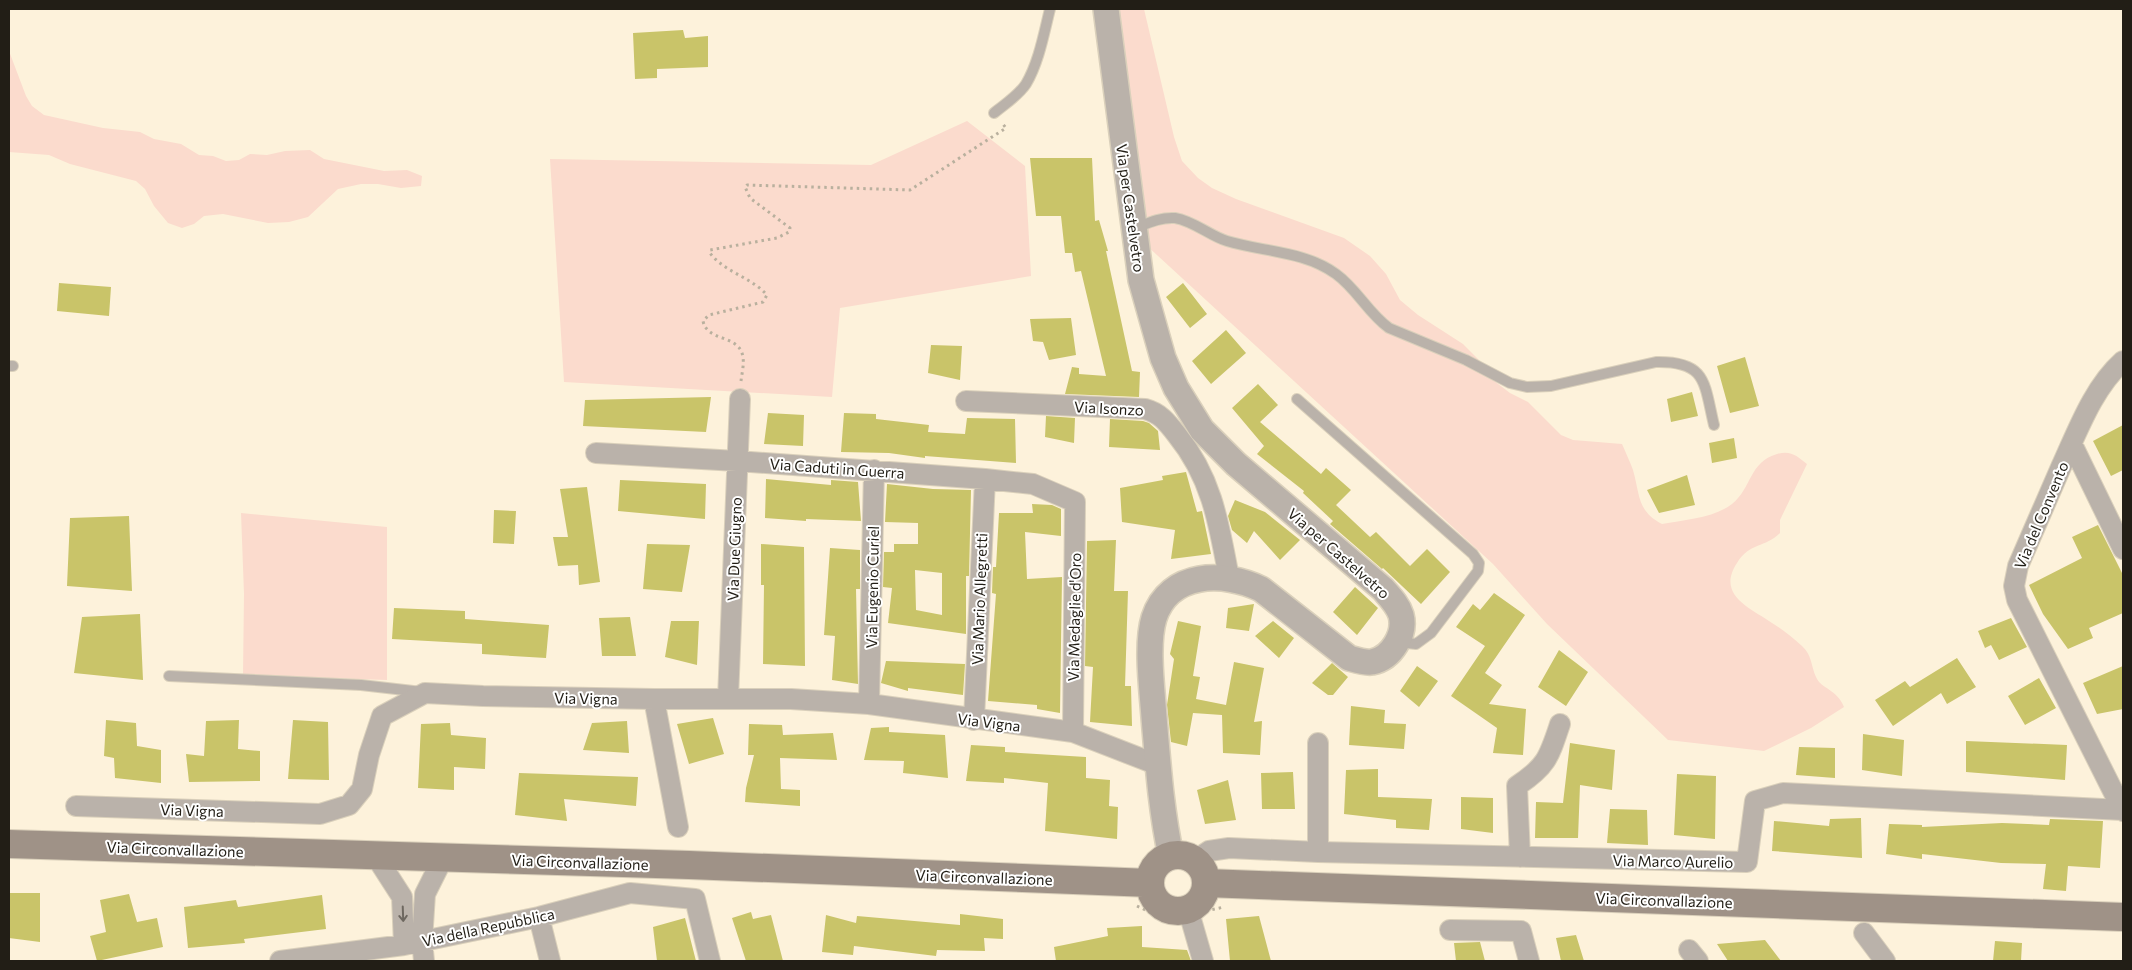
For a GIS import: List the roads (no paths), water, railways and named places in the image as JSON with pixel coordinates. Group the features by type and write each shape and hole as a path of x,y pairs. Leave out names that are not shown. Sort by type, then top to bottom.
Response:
{"main road":[{"name":"Via Circonvallazione","path":"9,844 689,865 1150,883"},
{"path":"1156,866 1190,867 1205,890 1199,902 1188,909 1175,911 1162,906 1154,896 1150,883 1156,866"},
{"name":"Via Circonvallazione","path":"1190,867 2123,917"}],"street":[{"name":"Via per Castelvetro","path":"1106,9 1141,280 1163,358 1176,388 1202,430 1236,464 1383,589 1396,603 1401,615 1402,628 1398,642"},
{"name":"Via del Convento","path":"2123,361 2113,370 2097,392 2018,566 2014,586 2018,600 2123,810"},
{"name":"Via Due Giugno","path":"728,698 740,399"},
{"name":"Via Isonzo","path":"966,401 1145,409 1155,412 1163,418 1199,465 1220,525 1229,578"},
{"path":"2072,444 2123,549"},
{"name":"Via Caduti in Guerra","path":"596,453 874,470 1034,484 1075,502"},
{"name":"Via Eugenio Curiel","path":"869,704 874,470"},
{"name":"Via Mario Allegretti","path":"974,720 984,479"},
{"name":"Via Medaglie d'Oro","path":"1073,732 1075,502"},
{"path":"1190,867 1163,818 1151,678 1154,618 1161,604 1172,592 1186,583 1204,577 1245,581 1260,589 1349,658 1361,661 1373,662 1387,654 1398,642"},
{"name":"Via Vigna","path":"76,806 320,814 334,810 349,805 362,789 369,755 382,716 425,693 654,699 791,699 869,704 974,720 1073,732 1158,765"},
{"path":"654,699 678,827"},
{"path":"1520,858 1517,786 1537,772 1550,756 1560,724"},
{"path":"1318,743 1318,852"},
{"name":"Via Marco Aurelio","path":"1190,867 1209,851 1229,848 1520,858 1747,862 1755,801 1783,793 2123,810"},
{"path":"375,855 402,897 413,943 424,961"},
{"path":"413,943 425,894 443,858"},
{"name":"Via della Repubblica","path":"280,961 413,943 539,917 630,893 695,899 710,961"},
{"path":"1188,909 1203,961"},
{"path":"539,917 550,961"},
{"path":"1450,930 1521,931 1529,961"},
{"path":"1864,933 1885,961"}],"lane":[{"path":"994,113 1014,97 1026,84 1037,58 1050,9"},
{"path":"1133,228 1164,218 1177,218 1227,241 1307,258 1336,274 1351,288 1379,321 1389,328 1466,360 1510,383 1520,386 1538,388 1552,386 1656,362 1687,365 1697,371 1703,380 1714,424"},
{"path":"1297,399 1473,554 1479,563 1478,571 1431,633 1416,644 1398,642"},
{"path":"169,676 343,684 425,693"}]}
